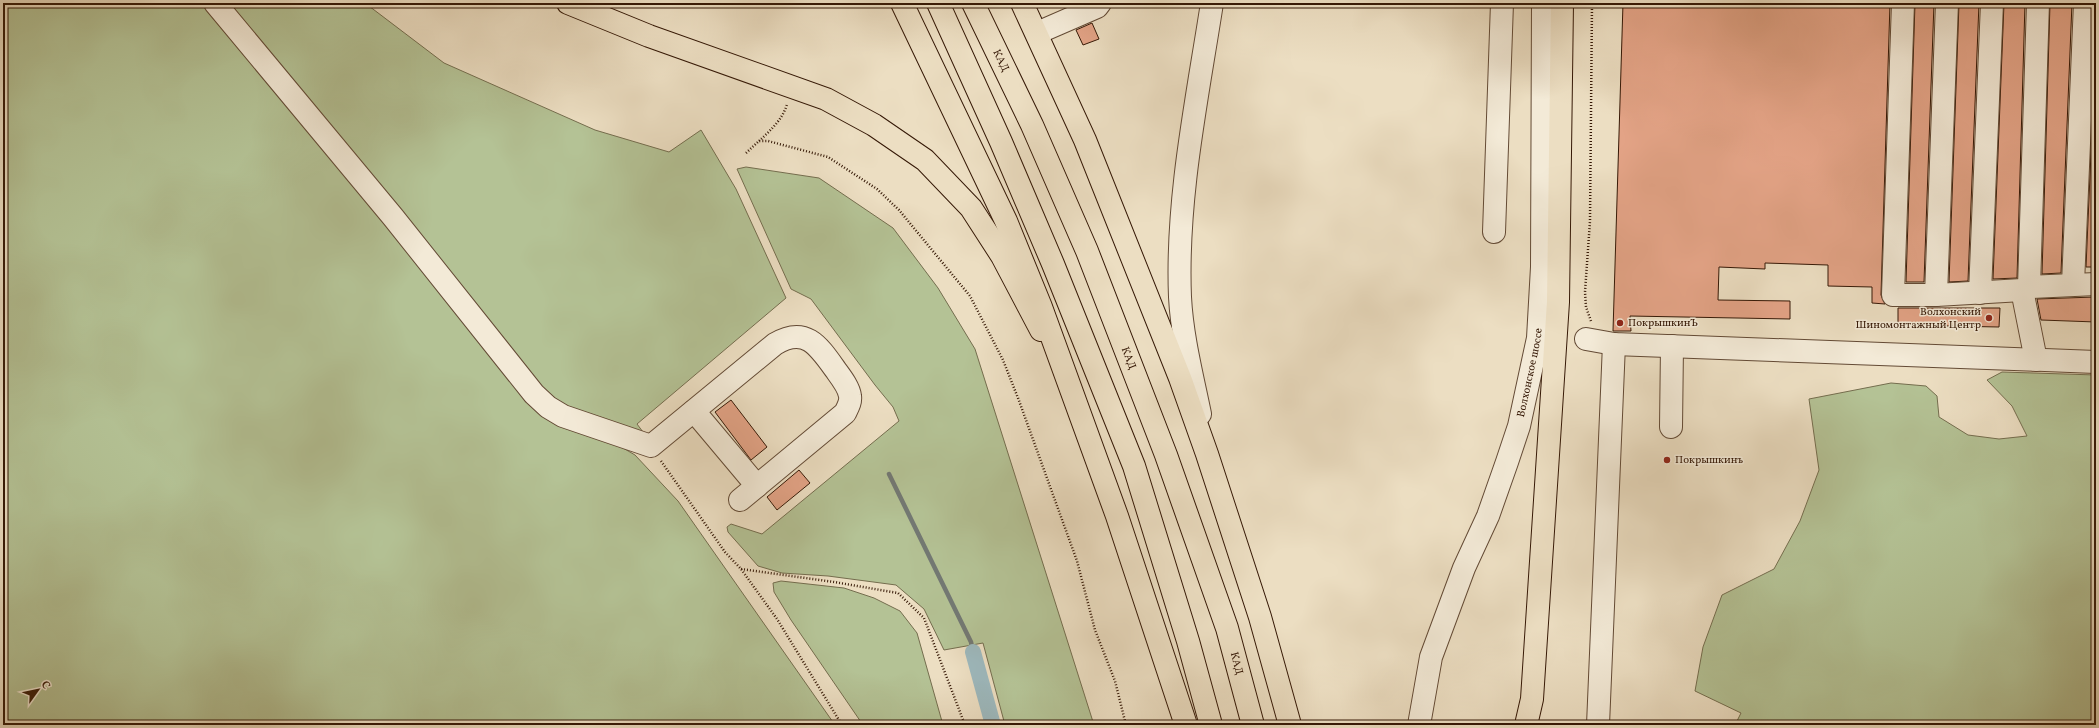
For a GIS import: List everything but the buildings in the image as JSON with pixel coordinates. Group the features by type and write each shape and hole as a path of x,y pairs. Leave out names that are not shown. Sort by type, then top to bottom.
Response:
{"main road":[{"path":"568,3 649,36 826,99 874,125 926,160 971,208 1002,256 1072,389"},
{"path":"902,3 1006,221 1072,389 1147,604 1186,725"},
{"path":"938,3 1001,142 1053,264 1134,466 1188,641 1211,725"},
{"name":"КАД","path":"974,3 1032,125 1098,280 1166,455 1224,620 1253,725"},
{"path":"1022,3 1085,140 1146,290 1207,454 1260,617 1290,725"},
{"name":"Волхонское шоссе","path":"1532,699 1558,302 1562,3"},
{"path":"1526,725 1532,699"}],"street":[{"path":"215,3 393,217 534,394 548,407 563,416 651,446 775,344 786,338 797,336 807,338 824,354 845,384 850,394 850,404 845,413 740,500"},
{"path":"1044,30 1097,8 1100,3"},
{"path":"1207,454 1184,334 1180,298 1180,252 1188,162 1212,3"},
{"path":"1490,3 1505,3"},
{"path":"1494,232 1502,3"},
{"name":"Волхонское шоссе","path":"1419,725 1431,657 1464,568 1488,516 1507,462 1519,426 1538,338 1542,267 1543,3"},
{"path":"1903,3 1893,295 1980,293 2073,284 2096,284"},
{"path":"1936,295 1947,3"},
{"path":"1980,293 1992,3"},
{"path":"2036,360 2025,289 2038,3"},
{"path":"2073,284 2085,3"},
{"path":"1589,332 1614,344 2096,362"},
{"path":"1598,725 1614,344"},
{"path":"1671,426 1672,346"},
{"path":"694,411 757,486"},
{"name":"Волхонское шоссе","path":"1531,725 1532,699"}],"path":[{"path":"1589,332 1585,292 1590,221 1592,3"},
{"path":"746,153 771,130 785,110 788,99"},
{"path":"759,141 768,141 828,157 877,189 899,210 970,296 1002,360 1018,398 1077,561 1095,630 1114,681 1126,725"},
{"path":"651,446 725,552 741,569 776,619 842,725"},
{"path":"741,569 834,582 898,594 924,618 965,725"}],"green space":[{"path":"3,3 206,3 498,361 601,435 635,455 678,501 835,725 3,725"},
{"path":"222,3 365,3 444,63 595,130 669,152 701,130 736,189 786,298 637,424 643,432 547,400"},
{"path":"746,167 819,178 893,228 938,288 975,349 1094,725 1005,725 983,643 944,650 924,609 896,585 828,576 782,573 758,566 728,532 727,527 731,524 762,534 899,421 893,407 811,299 791,289 737,169"},
{"path":"2002,372 2096,375 2096,725 1735,725 1741,713 1695,691 1703,647 1722,595 1774,569 1800,521 1819,470 1809,399 1891,383 1926,386 1937,396 1939,417 1968,435 1999,439 2027,436 2012,406 1987,380"},
{"path":"781,581 844,588 874,598 900,611 917,633 943,725 863,725 791,620 774,592 773,583"}],"waterway":[{"path":"889,474 971,642 973,652"},
{"path":"973,652 993,725"}],"place":[{"name":"Волхонский Шиномонтажный Центр","path":"1989,318"},
{"name":"ПокрышкинЪ","path":"1620,323"},
{"name":"Покрышкинъ","path":"1667,460"}]}
